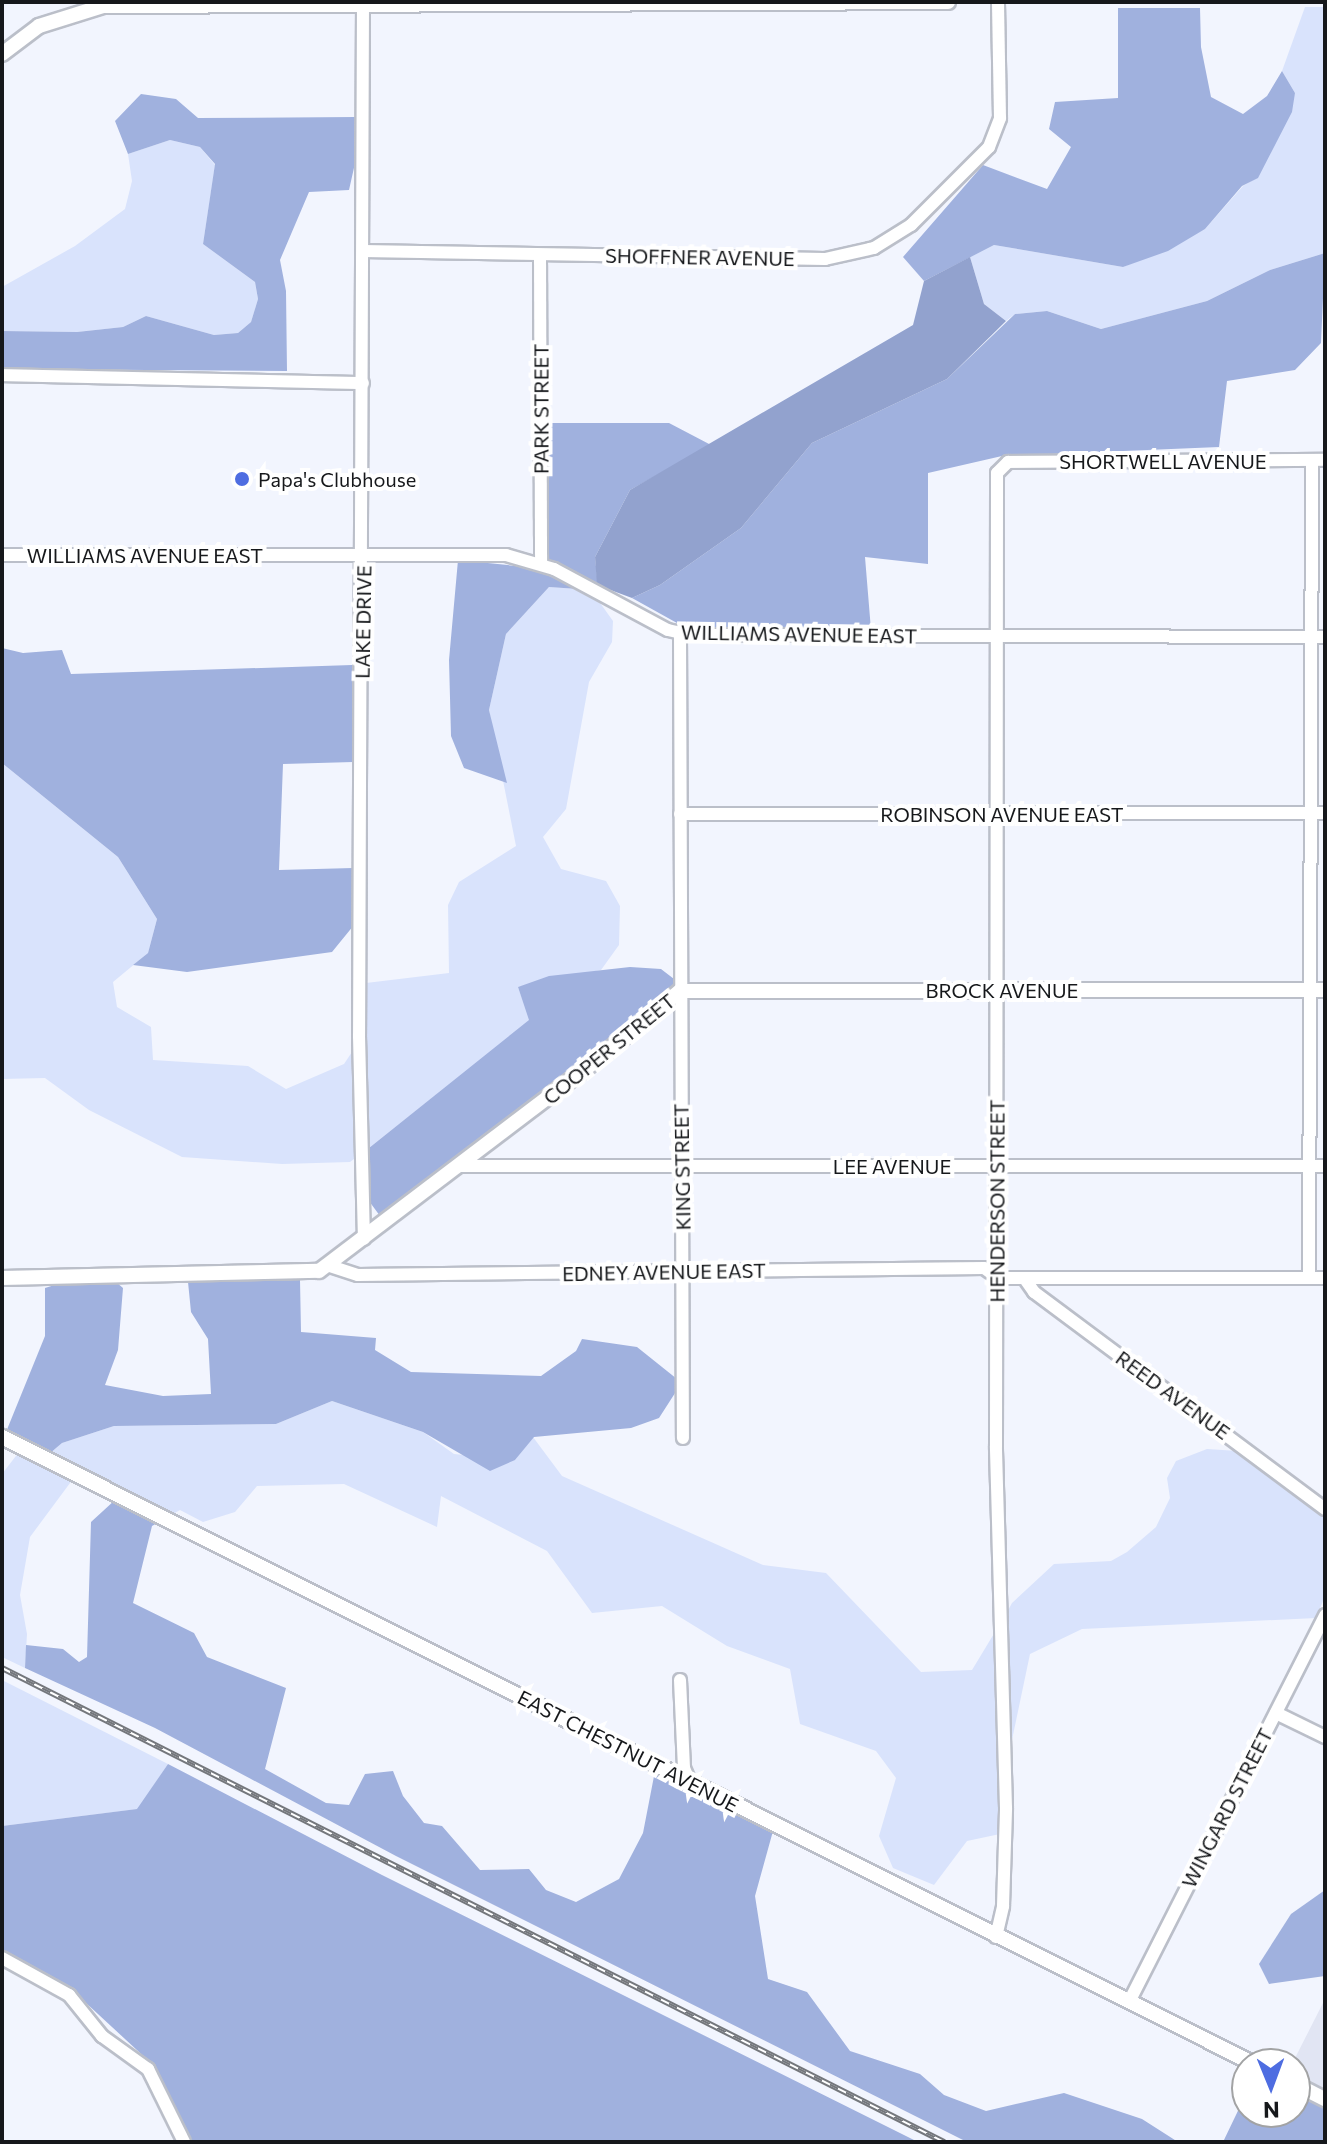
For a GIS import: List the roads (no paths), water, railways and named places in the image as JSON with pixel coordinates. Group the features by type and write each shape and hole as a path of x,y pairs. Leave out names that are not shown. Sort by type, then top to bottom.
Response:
{"street":[{"path":"2,54 50,21 103,6 948,2"},
{"name":"SHOFFNER AVENUE","path":"363,251 848,257 902,233 992,141 1000,118 998,2"},
{"name":"LAKE DRIVE","path":"363,4 364,555 359,1036 364,1239"},
{"name":"PARK STREET","path":"540,255 541,564"},
{"path":"2,375 363,383"},
{"path":"1309,1278 1310,1166 1318,990 1311,813 1310,637 1318,460"},
{"name":"SHORTWELL AVENUE","path":"1002,465 1318,460"},
{"name":"HENDERSON STREET","path":"996,1937 1003,1906 1006,1808 997,1565 996,479 1002,465"},
{"name":"WILLIAMS AVENUE EAST","path":"2,555 492,554 541,564 680,634 1325,637"},
{"name":"COOPER STREET","path":"330,1266 680,991 680,634"},
{"name":"ROBINSON AVENUE EAST","path":"680,814 1325,813"},
{"name":"BROCK AVENUE","path":"680,991 1318,990"},
{"name":"KING STREET","path":"680,991 683,1438"},
{"name":"LEE AVENUE","path":"460,1166 1325,1166"},
{"name":"EDNEY AVENUE EAST","path":"2,1278 305,1274 330,1266 358,1275 984,1268 998,1278 1025,1279 1325,1278"},
{"name":"REED AVENUE","path":"1025,1279 1034,1292 1325,1509"},
{"name":"EAST CHESTNUT AVENUE","path":"2,1437 1231,2053"},
{"name":"WINGARD STREET","path":"1129,2002 1325,1615"},
{"path":"680,1680 684,1768 690,1782"},
{"path":"1276,1713 1325,1737"},
{"path":"2,1958 69,1995 102,2036 137,2058 158,2081 184,2142"}],"railway":[{"path":"2,1668 944,2142"}],"place":[{"name":"Papa's Clubhouse","path":"242,479"}]}
